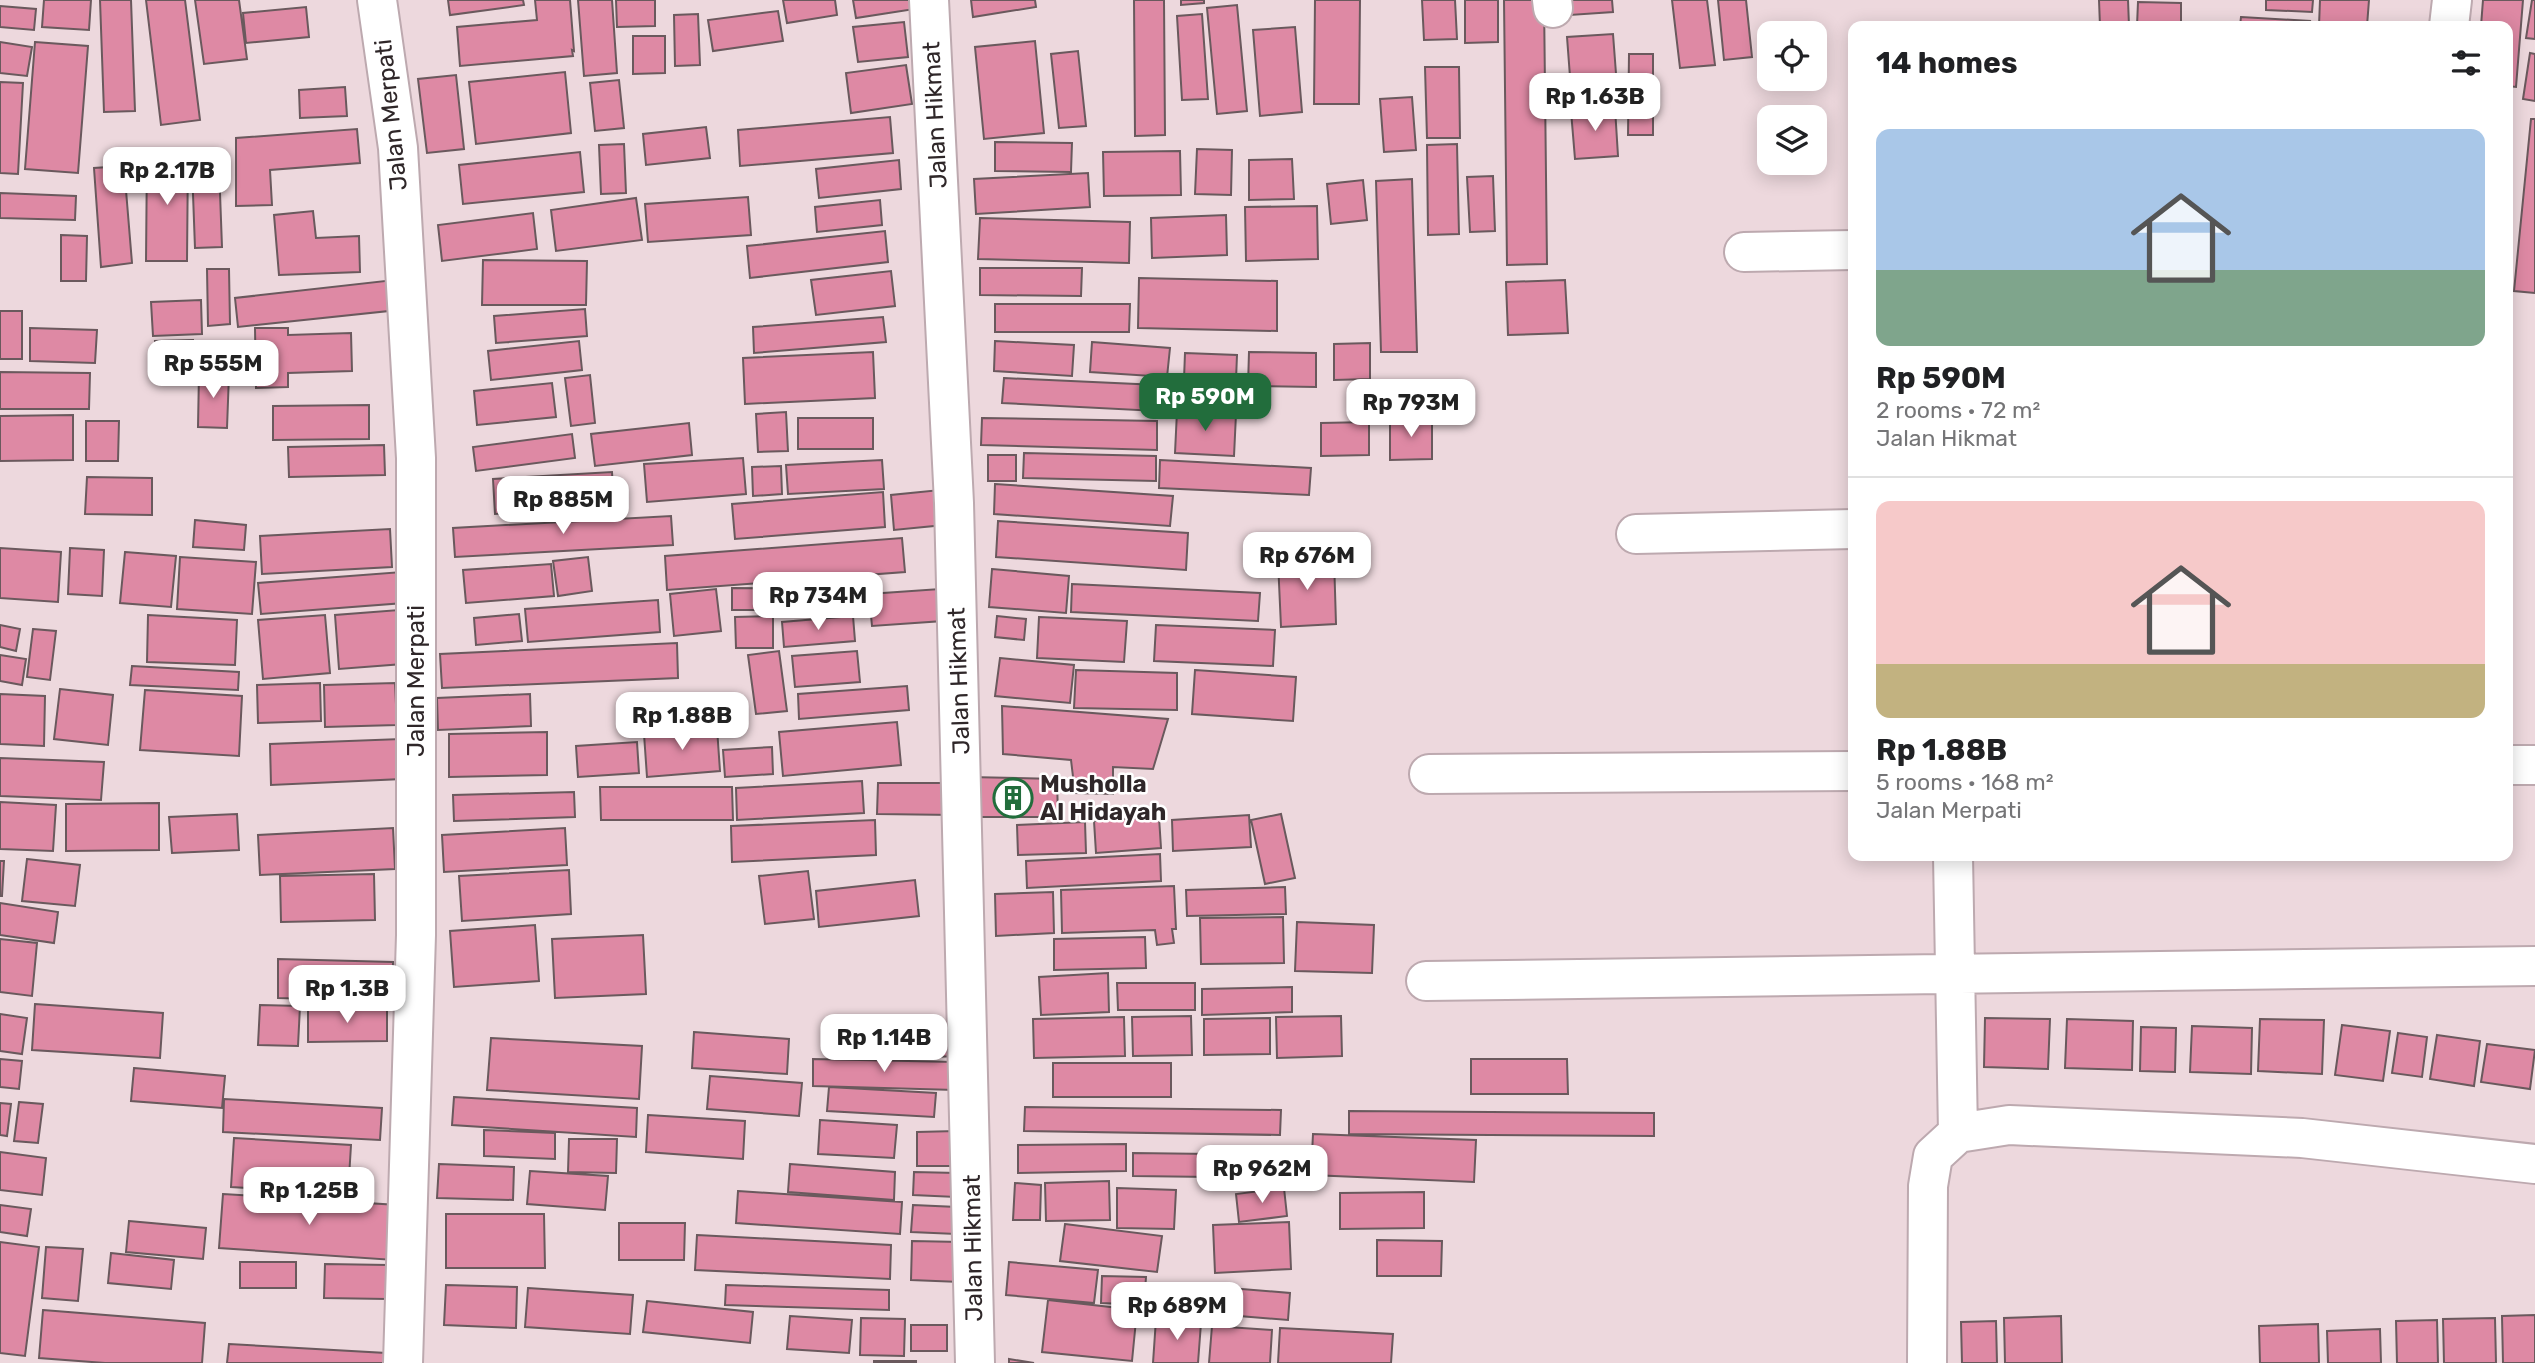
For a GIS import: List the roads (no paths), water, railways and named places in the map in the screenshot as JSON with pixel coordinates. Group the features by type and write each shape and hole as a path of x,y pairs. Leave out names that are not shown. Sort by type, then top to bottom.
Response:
{"street":[{"name":"Jalan Merpati","path":"377,0 398,149 415,458 416,934 403,1363"},
{"name":"Jalan Hikmat","path":"929,0 954,503 975,1363"},
{"path":"2450,21 2452,0"},
{"path":"1744,253 1848,250"},
{"path":"1636,534 1848,529"},
{"path":"2513,765 2535,765"},
{"path":"1429,774 1848,771"},
{"path":"1953,861 1958,1133"},
{"path":"1426,981 2535,966"},
{"path":"1927,1363 1928,1186 1933,1156 1958,1133 2009,1125 2302,1138 2535,1164"}],"place":[{"name":"Musholla Al Hidayah","path":"1013,798"}]}
